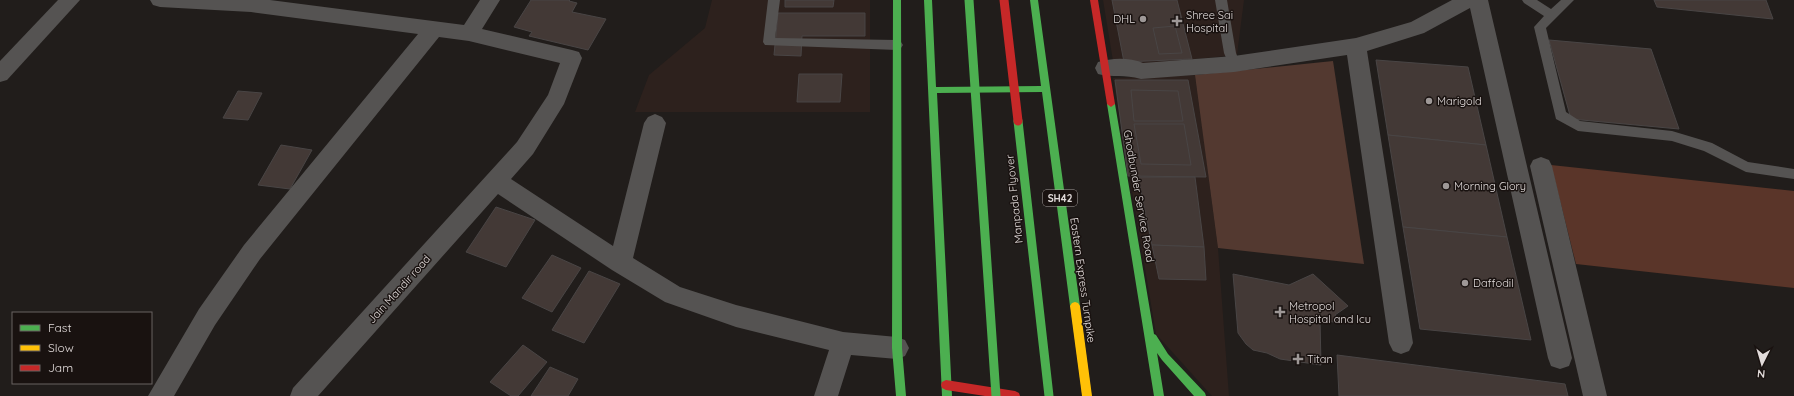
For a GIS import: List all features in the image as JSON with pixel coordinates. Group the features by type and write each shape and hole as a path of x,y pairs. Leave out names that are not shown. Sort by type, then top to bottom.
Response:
{"main road":[{"path":"897,0 897,348 901,396"},
{"path":"928,0 947,396"},
{"path":"969,0 996,396"},
{"name":"Manpada Flyover","path":"1004,0 1049,396"},
{"name":"Eastern Express Turnpike","path":"1034,0 1087,396"},
{"name":"Ghodbunder Service Road","path":"1094,0 1159,396"},
{"path":"932,90 1045,89"},
{"path":"1150,334 1165,358 1201,396"},
{"path":"946,385 1015,396"}],"street":[{"path":"0,74 70,0"},
{"path":"160,0 250,5 469,33 490,0"},
{"path":"1106,72 1134,75 1141,71 1234,64 1356,46 1417,28 1468,0"},
{"path":"1478,0 1560,358"},
{"path":"160,396 207,317 252,252 434,29"},
{"name":"Jain Mandir road","path":"302,396 496,182 525,148 557,98 572,58 469,33"},
{"path":"1356,46 1401,342"},
{"path":"620,263 655,123"},
{"path":"1541,166 1595,396"},
{"path":"496,182 620,263 673,295 736,316 843,342 897,348"},
{"path":"826,396 843,342"}],"lane":[{"path":"774,0 769,42 897,45"},
{"path":"1221,0 1230,53 1234,64"},
{"path":"1528,0 1552,15"},
{"path":"1568,0 1540,27 1560,115 1578,126 1672,136 1708,147 1746,166 1794,174"}],"shaded area":[{"path":"712,0 870,0 870,112 635,112 649,75 705,28"},
{"path":"1103,0 1244,0 1237,55 1114,67"},
{"path":"1333,61 1364,264 1218,248 1195,75"},
{"path":"1195,75 1218,248 1229,396 1212,396 1156,334 1113,78"},
{"path":"1551,165 1794,191 1794,288 1576,264"}],"building":[{"path":"531,0 570,0 569,1 577,3 572,12 606,19 588,50 529,36 532,32 514,27"},
{"path":"785,0 834,0 833,7 785,7"},
{"path":"1112,0 1177,0 1192,59 1124,62"},
{"path":"1654,0 1766,0 1773,19 1657,7"},
{"path":"778,13 865,13 865,36 802,36 801,56 774,55"},
{"path":"1175,26 1182,53 1159,54 1153,28"},
{"path":"1549,40 1651,49 1679,129 1571,119"},
{"name":"Marigold","path":"1376,60 1468,67 1486,145 1388,135"},
{"path":"799,74 842,74 840,102 797,102"},
{"path":"1115,80 1188,80 1206,177 1128,176"},
{"path":"1131,90 1178,91 1183,121 1134,121"},
{"path":"238,91 262,93 248,120 223,118"},
{"path":"1134,124 1184,124 1191,165 1141,164"},
{"name":"Morning Glory","path":"1388,135 1486,145 1507,237 1403,227"},
{"path":"281,145 312,150 290,189 258,185"},
{"path":"1138,177 1195,177 1204,247 1152,245"},
{"path":"496,207 535,220 506,267 466,252"},
{"name":"Daffodil","path":"1403,227 1507,237 1531,340 1420,329"},
{"path":"1152,245 1204,247 1206,280 1159,279"},
{"path":"552,255 581,268 552,312 522,298"},
{"path":"589,271 620,284 584,343 552,330"},
{"path":"1233,274 1289,285 1313,274 1348,306 1335,315 1340,323 1320,320 1321,365 1280,359 1267,353 1253,350 1246,344 1238,333"},
{"path":"523,345 547,362 518,396 511,396 490,382"},
{"path":"1337,355 1565,384 1568,396 1339,396"},
{"path":"550,367 578,379 568,396 531,396"}],"traffic: fast":[{"path":"897,0 897,348 901,396"},
{"path":"928,0 947,396"},
{"path":"969,0 996,396"},
{"path":"1034,0 1075,306"},
{"path":"932,90 1045,89"},
{"path":"1111,104 1159,396"},
{"path":"1018,121 1049,396"},
{"path":"1153,338 1165,357 1201,396"}],"traffic: slow":[{"path":"1075,306 1087,396"}],"traffic: jam":[{"path":"1004,0 1018,121"},
{"path":"1094,0 1111,104"},
{"path":"946,385 1015,396"}],"place":[{"name":"DHL","path":"1143,19"},
{"name":"Shree Sai Hospital","path":"1177,21"},
{"name":"Marigold","path":"1429,101"},
{"name":"Morning Glory","path":"1446,186"},
{"name":"Daffodil","path":"1465,283"},
{"name":"Metropol Hospital and Icu","path":"1280,312"},
{"name":"Titan","path":"1298,359"}]}
